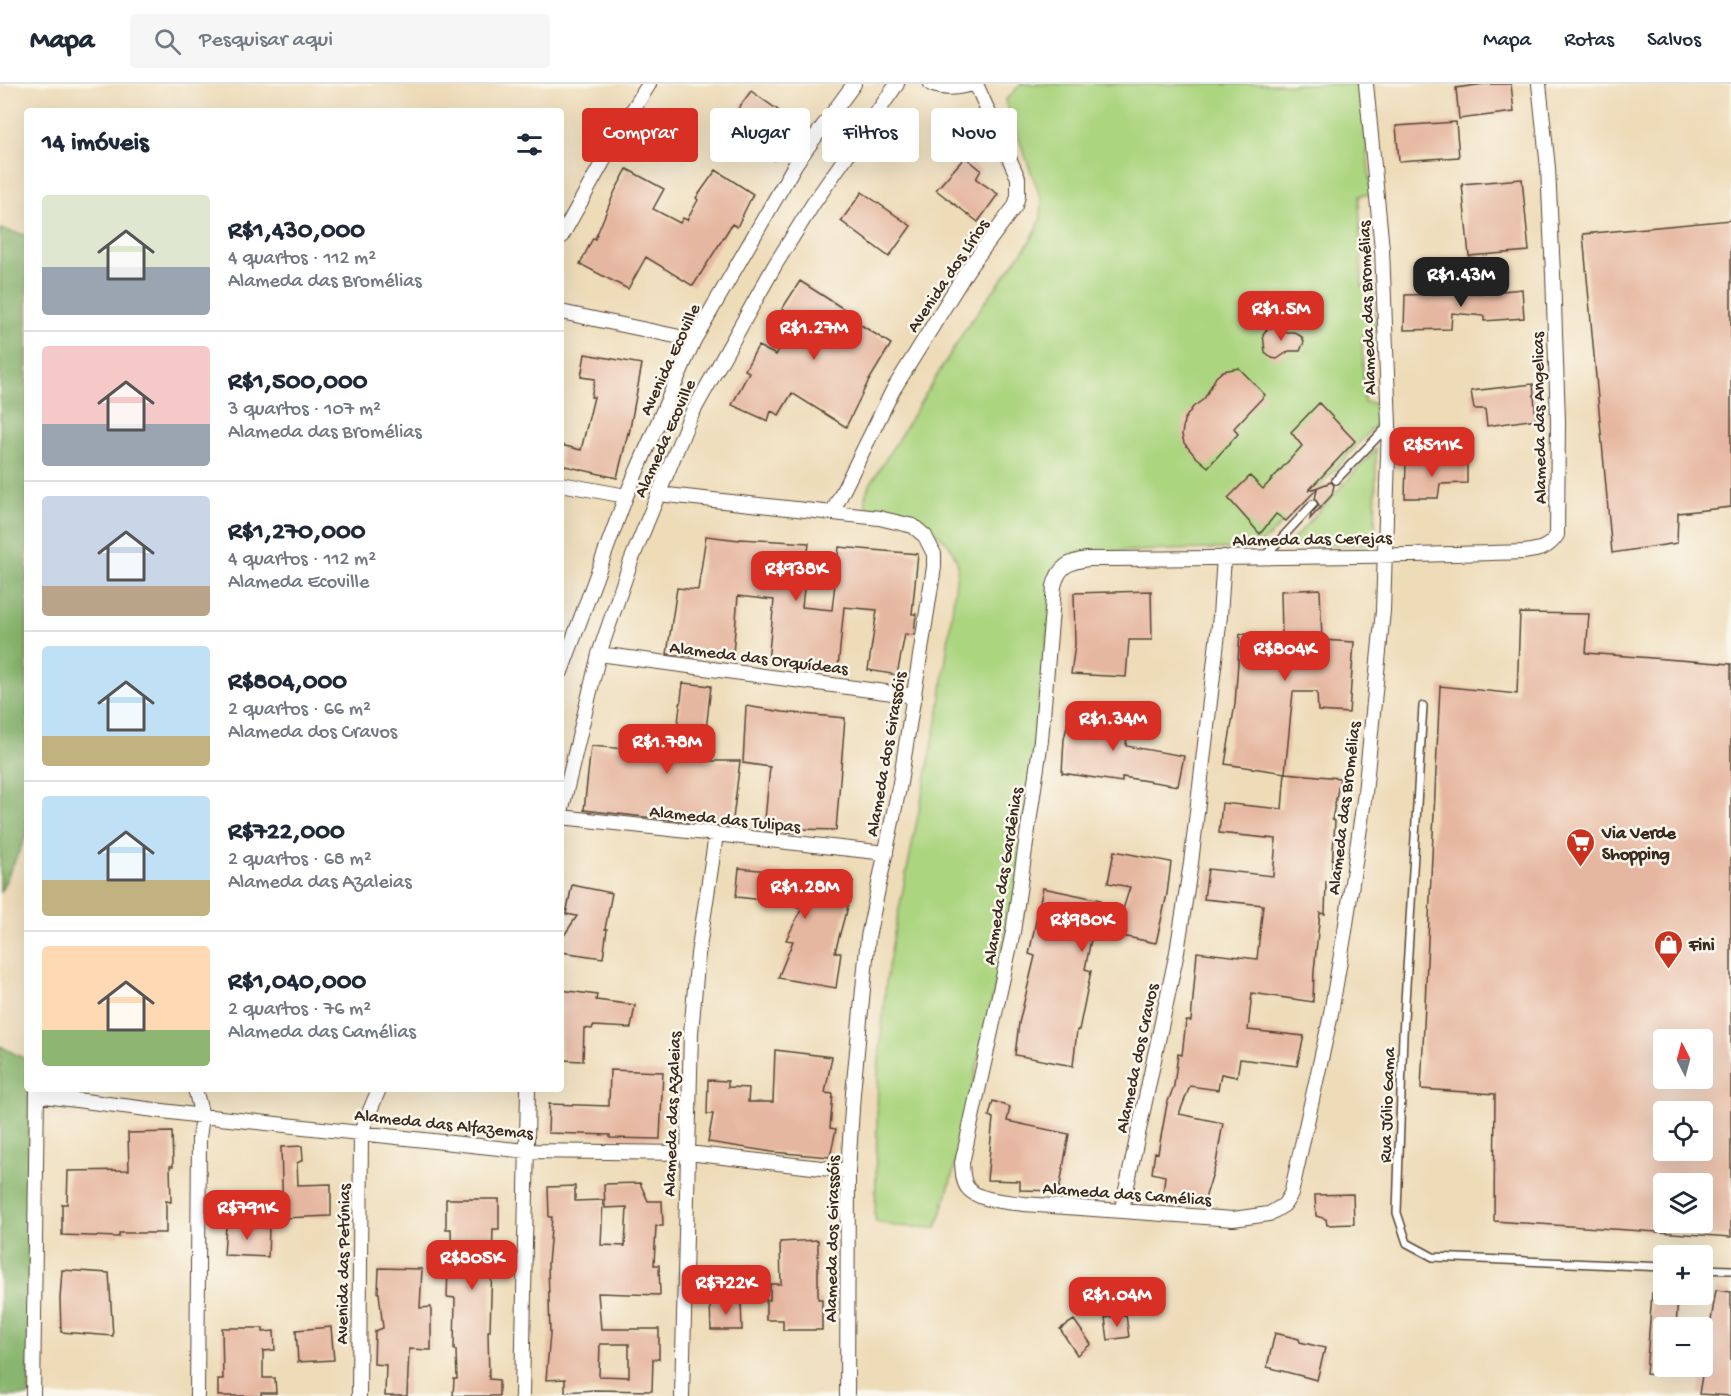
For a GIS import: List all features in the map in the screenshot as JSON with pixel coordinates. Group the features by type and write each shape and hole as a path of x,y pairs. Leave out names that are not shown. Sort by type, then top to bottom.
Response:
{"street":[{"path":"564,232 620,130 649,84"},
{"name":"Avenida Ecoville","path":"565,648 626,496 694,340 796,163 854,84"},
{"name":"Alameda Ecoville","path":"564,800 599,654 631,561 690,417 775,265 813,204 897,84"},
{"path":"931,84 956,88 971,84"},
{"name":"Avenida dos Lírios","path":"832,513 893,390 968,269 1015,206 1018,196 1018,178 976,84"},
{"name":"Alameda das Bromélias","path":"1284,1205 1295,1182 1330,1019 1345,931 1365,793 1382,622 1389,425 1382,249 1366,84"},
{"name":"Alameda das Angelicas","path":"1539,84 1548,168 1554,285 1558,421 1557,535"},
{"path":"564,313 694,340"},
{"path":"564,485 626,496"},
{"name":"Alameda dos Girassóis","path":"658,494 879,518 913,526 926,536 934,554 915,696 868,937 848,1171 847,1396"},
{"name":"Alameda das Cerejas","path":"1064,567 1071,562 1087,559 1523,552 1542,549 1551,544 1557,535"},
{"name":"Alameda dos Cravos","path":"1122,1209 1177,952 1188,885 1220,616 1224,557"},
{"name":"Alameda das Gardênias","path":"967,1189 963,1179 962,1163 1013,932 1041,740 1054,586 1058,573 1064,567"},
{"name":"Alameda das Orquídeas","path":"599,654 915,696"},
{"name":"Alameda das Tulipas","path":"564,818 886,853"},
{"name":"Alameda das Azaleias","path":"682,1396 691,1034 698,954 716,835"},
{"path":"33,1396 37,1092"},
{"name":"Alameda das Alfazemas","path":"37,1092 202,1116 526,1150 688,1153 848,1171"},
{"path":"196,1092 202,1116 199,1138 197,1396"},
{"path":"361,1132 378,1092"},
{"path":"522,1396 528,1092"},
{"name":"Avenida das Petúnias","path":"359,1396 361,1132"},
{"name":"Alameda das Camélias","path":"967,1189 993,1200 1233,1219 1269,1214 1284,1205"}],"lane":[{"path":"1336,480 1389,425"},
{"path":"1264,557 1313,504"},
{"name":"Rua Júlio Gama","path":"1423,706 1403,1035 1397,1213 1407,1243 1433,1257 1653,1267"},
{"path":"1713,1269 1731,1270"}],"green space":[{"path":"1021,84 1361,84 1371,194 1359,196 1362,286 1373,286 1376,332 1362,334 1364,402 1374,403 1376,424 1288,519 1256,548 1081,552 1067,557 1056,567 1017,886 956,1162 937,1228 895,1226 875,1221 878,1074 886,981 939,712 958,565 951,548 940,536 929,529 870,509 866,506 865,497 868,488 968,325 1031,240 1041,219 1042,201 1017,133 1017,108 1008,108 1005,101"},
{"path":"0,229 24,234 24,841 0,893"},
{"path":"1376,449 1375,544 1286,547"},
{"path":"0,1046 24,1058 24,1092 29,1092 29,1396 0,1396"}],"building":[{"path":"1484,84 1511,84 1514,112 1459,119 1456,88"},
{"path":"751,91 775,108 739,108"},
{"path":"1456,122 1459,157 1399,161 1396,126"},
{"path":"961,162 971,162 981,170 976,179 998,194 978,222 936,190"},
{"path":"627,169 664,189 653,209 680,223 683,218 687,220 698,200 696,198 716,170 753,194 737,227 732,224 693,286 646,257 628,289 580,264 593,238 595,239"},
{"path":"1522,179 1529,251 1469,256 1462,184"},
{"path":"862,192 911,226 889,257 841,221"},
{"path":"1731,220 1731,507 1678,513 1677,543 1612,553 1583,234"},
{"path":"800,281 850,313 847,316 891,344 868,382 846,427 792,393 779,415 771,411 768,421 732,405 749,372 745,370 758,346 776,355 796,318 782,309"},
{"path":"1522,289 1524,318 1484,321 1484,316 1452,313 1451,329 1404,330 1405,295 1482,293"},
{"path":"1274,327 1285,332 1294,332 1302,337 1304,342 1300,351 1289,351 1277,359 1265,352 1263,334 1268,328"},
{"path":"585,354 642,364 629,434 617,478 564,466 564,446 581,450 594,397 591,397 595,379 581,377"},
{"path":"1239,368 1265,395 1234,428 1238,434 1208,467 1184,443 1182,435 1184,420 1193,407 1204,399 1216,377 1223,371"},
{"path":"1533,384 1536,419 1487,426 1485,409 1474,409 1471,391"},
{"path":"1319,403 1355,441 1308,491 1331,482 1334,485 1332,495 1310,519 1311,514 1319,505 1315,499 1317,489 1286,521 1276,514 1260,534 1228,498 1250,476 1263,489 1302,446 1291,432"},
{"path":"1406,462 1467,464 1467,483 1440,484 1438,498 1405,498"},
{"path":"706,536 809,543 802,607 832,610 839,547 918,554 912,614 916,614 914,635 905,634 897,675 868,670 877,610 844,607 838,668 768,662 774,600 738,596 733,654 697,650 696,657 667,654 677,588 698,590"},
{"path":"1320,589 1322,640 1354,642 1349,713 1318,711 1317,692 1293,692 1285,773 1225,764 1235,704 1240,634 1282,636 1281,591"},
{"path":"1151,591 1152,640 1129,640 1126,677 1071,674 1075,645 1074,593"},
{"name":"Via Verde Shopping","path":"1520,613 1589,614 1586,653 1731,664 1731,1237 1672,1233 1713,1233 1713,1173 1653,1173 1653,1232 1494,1221 1495,1094 1421,1089 1440,686 1517,694"},
{"path":"683,683 711,686 703,757 706,761 740,761 732,827 584,810 591,746 674,753"},
{"path":"746,706 845,718 836,830 800,829 799,833 764,830 770,767 743,763"},
{"path":"1070,713 1129,714 1126,746 1184,756 1178,786 1122,777 1122,782 1062,773 1064,739"},
{"path":"1285,773 1340,778 1332,820 1335,821 1331,882 1326,882 1325,914 1320,913 1313,1002 1252,993 1248,1030 1304,1036 1297,1066 1240,1059 1237,1077 1221,1074 1218,1090 1190,1086 1179,1114 1223,1123 1216,1163 1204,1202 1163,1194 1165,1176 1152,1173 1167,1104 1174,1086 1178,1054 1182,1055 1186,1021 1191,1021 1197,952 1257,959 1263,905 1204,899 1208,869 1273,876 1276,839 1219,833 1222,803 1282,809"},
{"path":"1114,851 1171,862 1167,894 1156,943 1093,930 1085,969 1091,971 1079,1030 1077,1030 1073,1066 1015,1055 1019,1023 1035,956 1029,954 1043,888 1101,900 1098,912 1120,919 1130,887 1108,883"},
{"path":"739,868 796,874 796,871 853,881 835,952 841,953 836,988 778,978 793,941 786,940 802,908 790,905 791,903 736,897"},
{"path":"572,885 612,893 605,929 607,929 603,958 564,952 564,936 577,916 566,914"},
{"path":"564,990 597,995 596,1000 635,1005 631,1028 593,1026 592,1029 584,1028 583,1061 564,1060"},
{"path":"775,1050 832,1057 825,1093 833,1094 830,1128 836,1129 830,1157 772,1152 708,1142 713,1114 707,1114 708,1080 728,1081 728,1087 749,1088 748,1102 773,1102"},
{"path":"610,1070 663,1072 660,1139 548,1133 549,1104 609,1106"},
{"path":"993,1101 1010,1107 1007,1121 1069,1134 1059,1191 1020,1190 1020,1181 987,1180 993,1118 989,1116"},
{"path":"172,1132 171,1202 166,1201 166,1233 119,1233 119,1237 62,1235 62,1204 67,1204 68,1171 129,1170 128,1133"},
{"path":"302,1146 303,1160 297,1163 298,1185 331,1184 331,1216 283,1218 281,1147"},
{"path":"640,1183 648,1201 662,1201 663,1226 656,1226 654,1265 659,1265 660,1295 598,1293 601,1329 659,1329 659,1359 653,1359 652,1391 565,1392 565,1379 546,1380 550,1334 548,1264 552,1217 549,1217 548,1187 575,1186 575,1201 603,1200 601,1245 625,1246 627,1207 605,1208 604,1184","holes":["600,1344 629,1344 629,1377 599,1376"]},
{"path":"1353,1194 1354,1224 1327,1225 1326,1219 1316,1216 1315,1195"},
{"path":"446,1199 499,1199 499,1229 493,1229 490,1331 488,1331 489,1379 499,1380 499,1396 453,1396 454,1379 457,1379 456,1350 454,1350 455,1298 447,1297 448,1267 452,1267 451,1229 446,1229"},
{"path":"226,1225 269,1228 268,1257 224,1255"},
{"path":"818,1240 818,1299 822,1299 822,1330 783,1330 783,1320 766,1320 766,1300 770,1300 770,1284 781,1284 780,1242"},
{"path":"379,1268 422,1269 420,1308 431,1307 431,1350 409,1349 407,1396 385,1396 386,1365 374,1364 375,1331 383,1328 378,1293"},
{"path":"62,1270 109,1273 113,1336 61,1332"},
{"path":"1716,1290 1731,1292 1731,1396 1699,1394 1702,1377 1713,1377 1712,1317"},
{"path":"1653,1293 1653,1305 1677,1305 1677,1317 1653,1317 1653,1374 1646,1374"},
{"path":"710,1302 741,1302 742,1330 711,1330"},
{"path":"1126,1315 1129,1337 1108,1340 1105,1318"},
{"path":"1074,1320 1091,1344 1077,1355 1060,1329"},
{"path":"331,1327 334,1360 298,1362 296,1330"},
{"path":"222,1328 263,1328 263,1332 274,1331 275,1350 263,1351 263,1378 275,1378 276,1393 261,1393 261,1396 218,1396 218,1379 223,1379"},
{"path":"1275,1333 1325,1348 1317,1380 1267,1367"}],"place":[{"name":"Via Verde Shopping","path":"1581,868"},
{"name":"Fini","path":"1668,970"}]}
